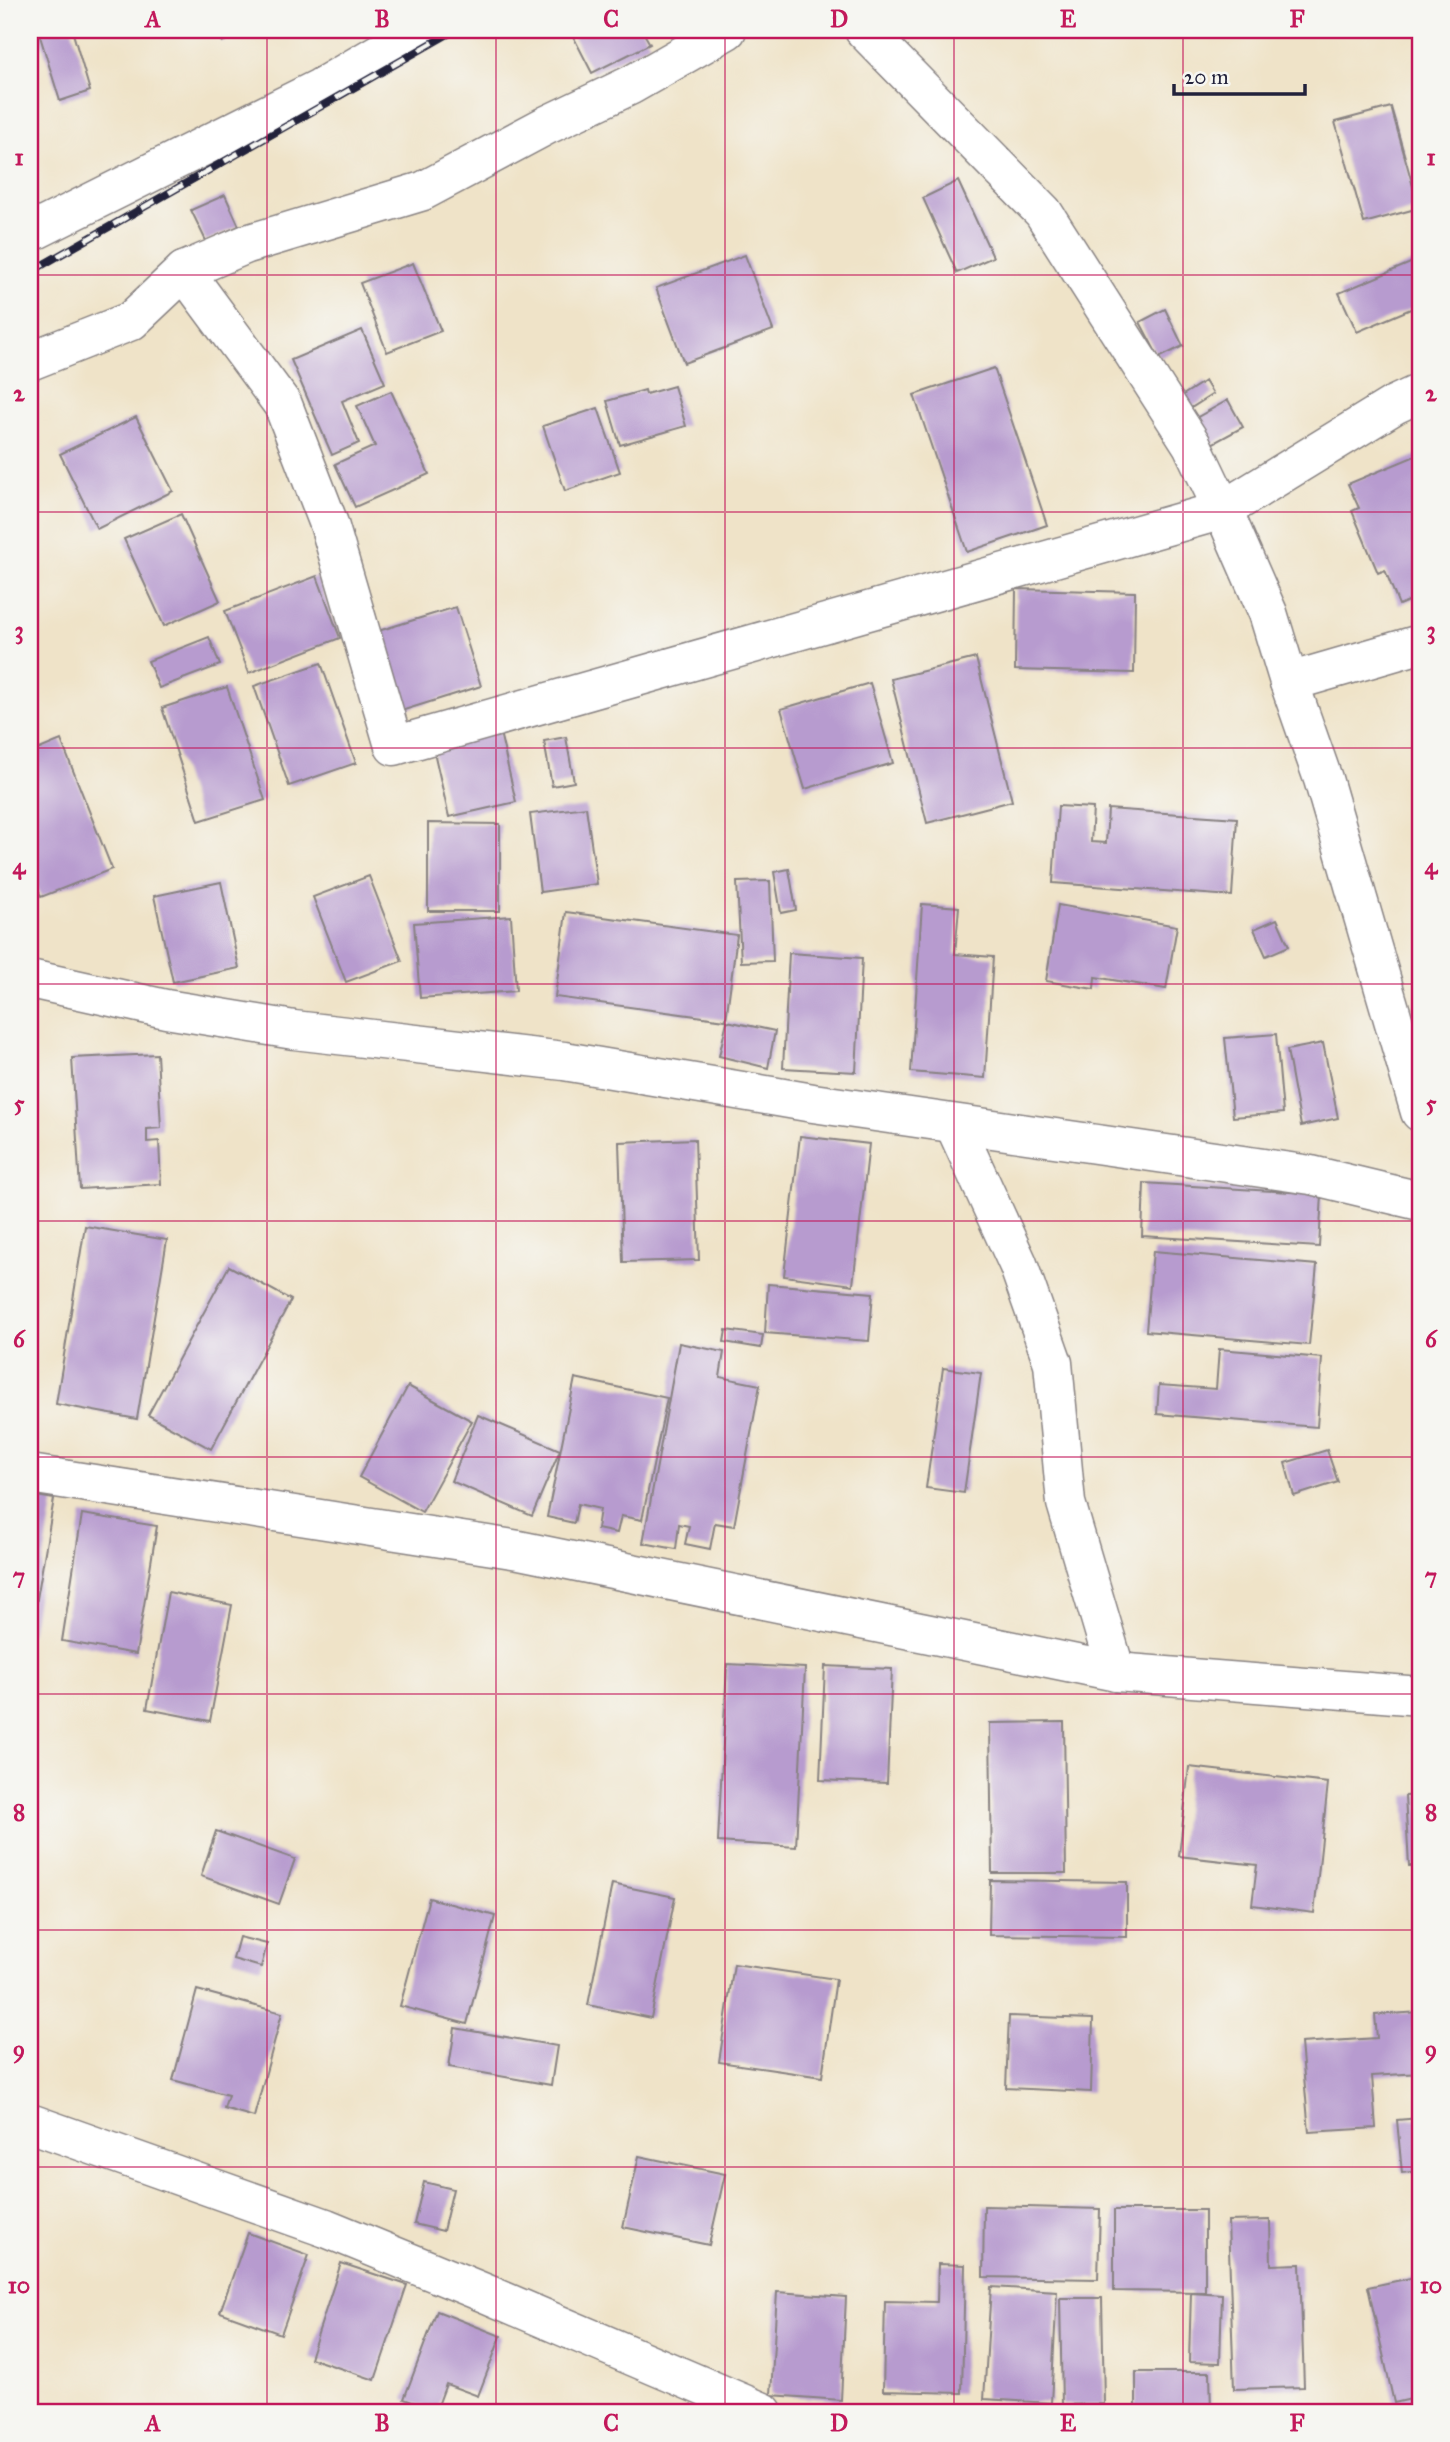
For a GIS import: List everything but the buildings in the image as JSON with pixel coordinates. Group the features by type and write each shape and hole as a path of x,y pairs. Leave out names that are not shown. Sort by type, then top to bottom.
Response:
{"street":[{"path":"30,233 320,89 419,30"},
{"path":"30,361 131,321 184,271 247,244 423,191 547,125 631,85 727,30"},
{"path":"864,30 1043,212 1192,445 1268,613 1323,779 1420,1112"},
{"path":"184,271 283,405 329,524 394,746 1223,510 1394,405 1420,393"},
{"path":"1289,682 1420,644"},
{"path":"30,979 166,1009 294,1030 564,1061 954,1124 1311,1175 1420,1201"},
{"path":"954,1124 1018,1264 1053,1363 1066,1503 1116,1672"},
{"path":"30,1474 519,1549 1116,1672 1420,1696"},
{"path":"30,2123 326,2228 762,2412"}],"railway":[{"path":"30,272 455,30"}]}
